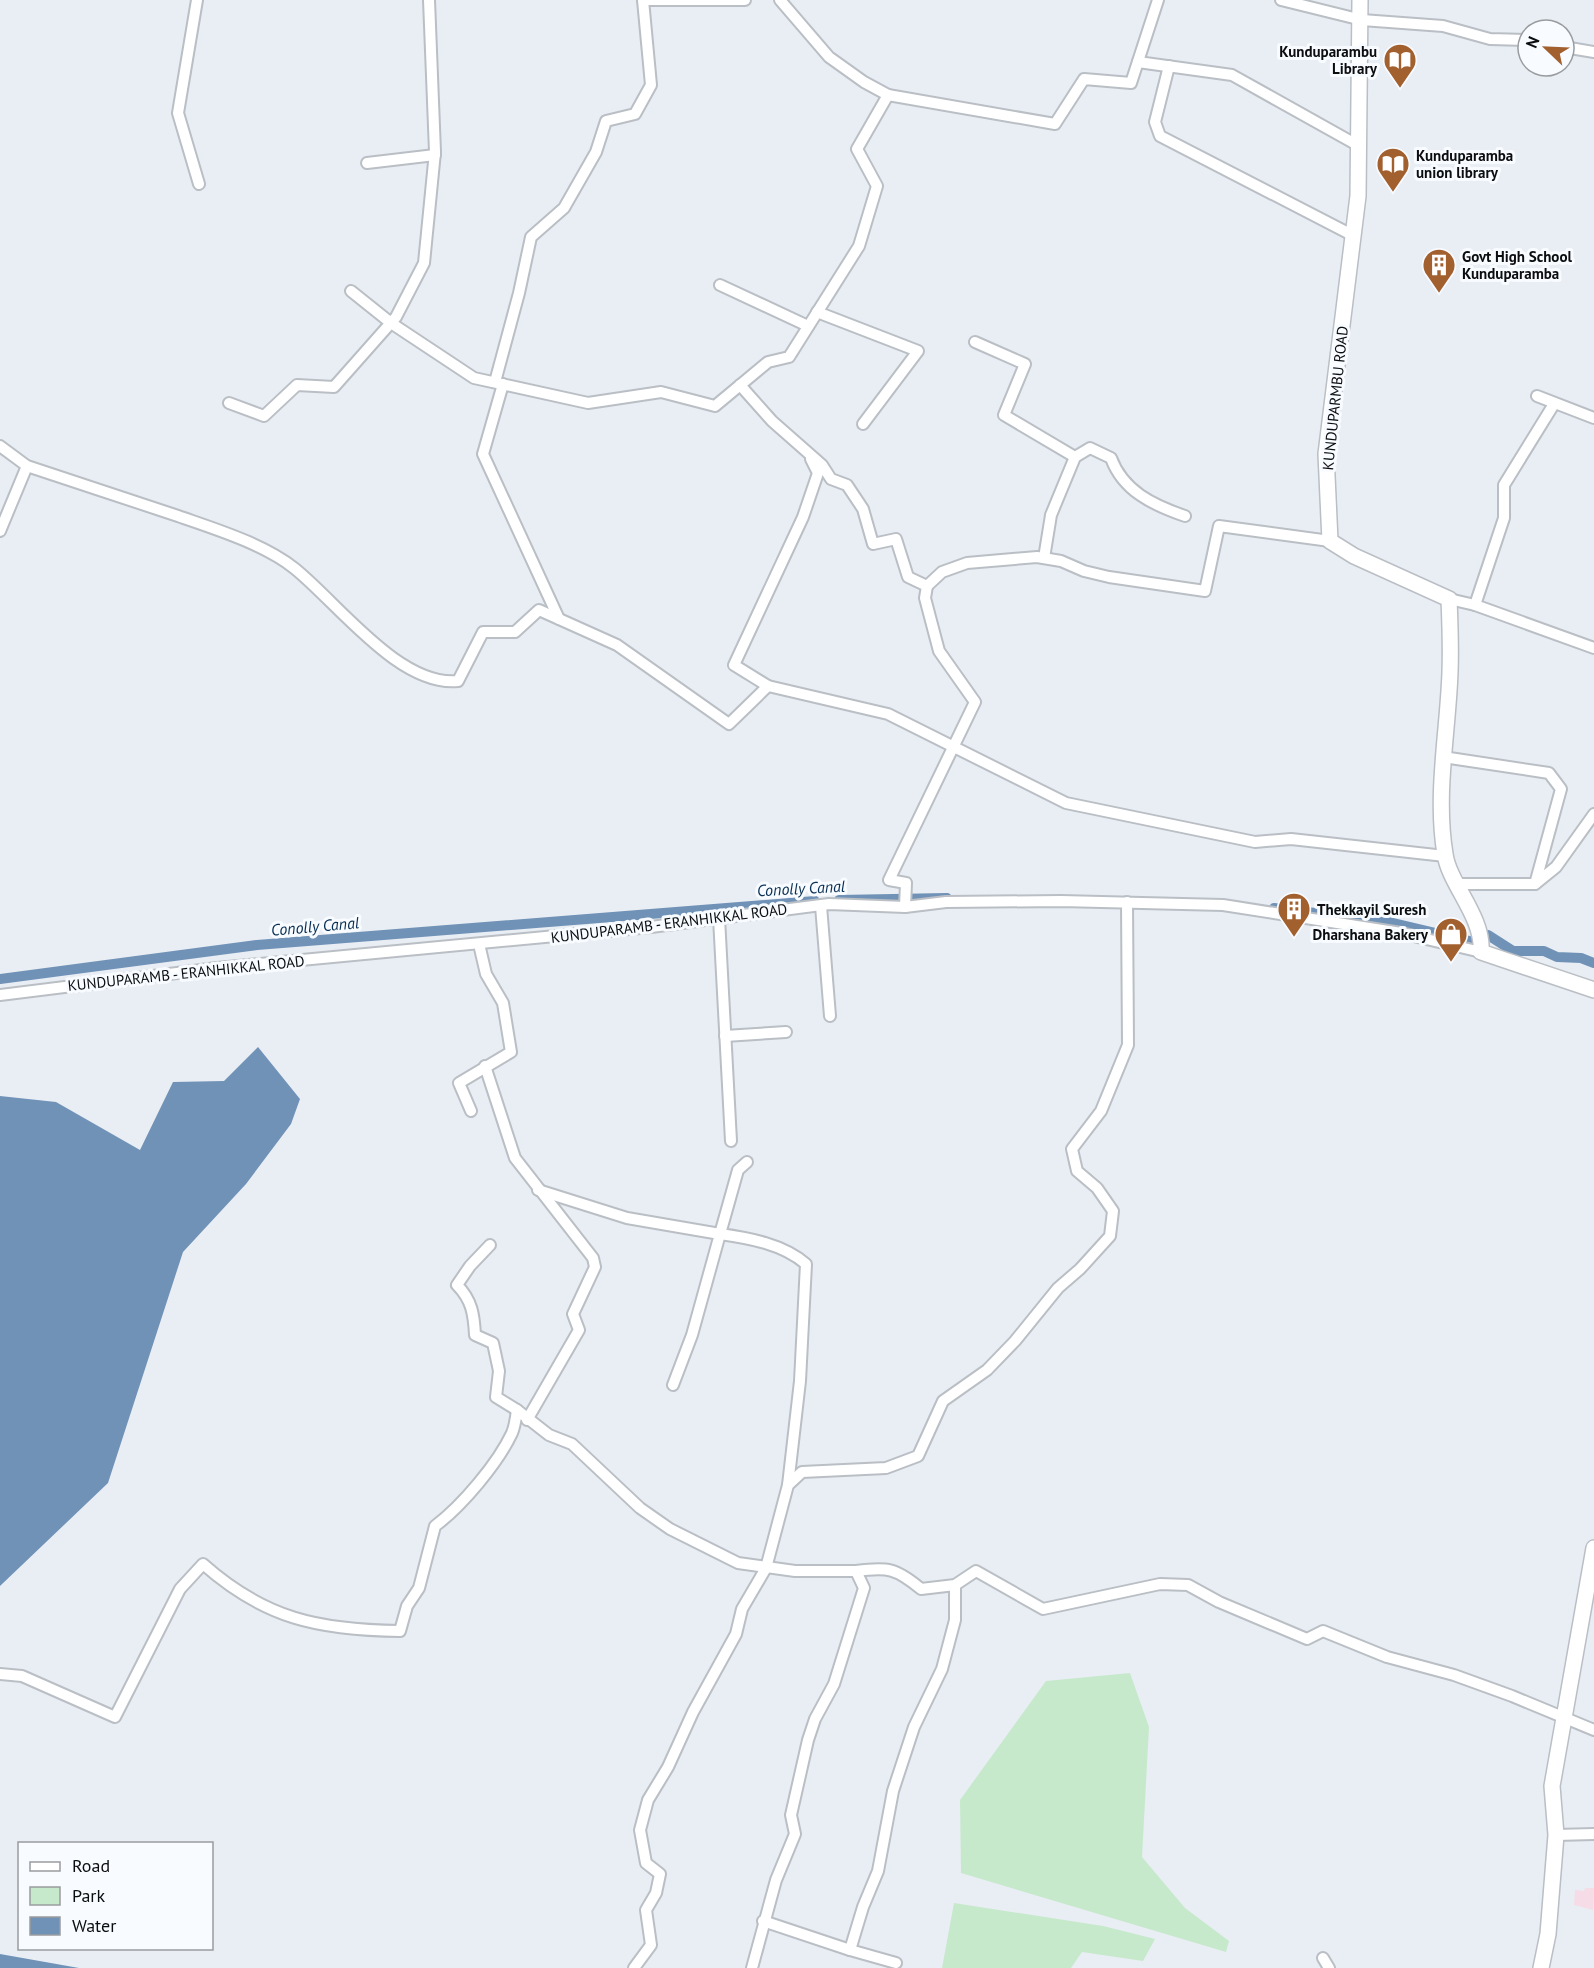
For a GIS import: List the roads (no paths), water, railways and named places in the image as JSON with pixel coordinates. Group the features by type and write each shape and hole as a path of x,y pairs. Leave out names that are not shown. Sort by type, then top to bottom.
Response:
{"main road":[{"name":"KUNDUPARMBU ROAD","path":"1330,541 1326,454 1358,196 1362,20 1360,0"},
{"path":"1330,541 1354,556 1449,598 1450,672 1443,757 1445,856 1480,942 1594,990"},
{"path":"1541,1968 1548,1934 1556,1835 1552,1786 1594,1548"}],"street":[{"path":"197,0 177,113 199,184"},
{"path":"229,403 264,416 297,385 334,387 391,323 424,263 435,155 429,0"},
{"path":"559,619 483,454 531,237 564,208 596,152 606,121 635,114 651,85 643,0 745,0"},
{"path":"780,0 828,57 864,82 888,95 1054,124 1084,79 1131,83 1158,0"},
{"path":"1281,0 1362,20 1443,26 1490,39 1516,40"},
{"path":"1576,49 1594,52"},
{"path":"1138,62 1232,75 1359,146"},
{"path":"1168,66 1155,122 1160,136 1352,235"},
{"path":"351,291 391,323 474,378 588,403 661,392 715,406 768,362 789,357 859,246 877,186 857,149 888,95"},
{"path":"366,163 435,155"},
{"path":"720,285 808,326"},
{"path":"817,312 918,351 863,423"},
{"path":"975,342 1025,364 1004,415 1075,457"},
{"path":"740,385 810,456 822,465 831,480 847,485 863,509 873,544 896,539 908,577 927,586"},
{"path":"1537,396 1594,418"},
{"path":"1475,605 1504,518 1504,485 1522,460 1554,404"},
{"path":"0,446 27,466 234,535 293,567 348,620 404,666 448,682 458,681 483,632 515,632 539,610 617,645 729,724 768,686"},
{"path":"1044,558 1051,515 1075,457 1090,448 1111,458 1118,476 1141,497 1185,516"},
{"path":"810,456 818,473 803,517 734,665 768,686 888,714 953,744 1066,802 1255,842 1291,839 1445,856"},
{"path":"0,531 27,466"},
{"path":"905,906 906,883 889,880 975,702 939,651 925,598 927,586 942,572 967,563 1044,558 1061,561 1100,575 1204,591 1219,526 1330,541"},
{"path":"1449,598 1475,605 1594,648"},
{"path":"1443,757 1549,773 1561,789 1535,884"},
{"path":"1458,884 1535,884 1556,867 1594,814"},
{"name":"KUNDUPARAMB - ERANHIKKAL ROAD","path":"0,995 217,968 479,944 821,906 868,904 905,906 946,902 1127,902 1223,905 1401,933 1480,942"},
{"path":"788,1485 802,1472 886,1468 918,1456 942,1401 987,1370 1015,1341 1058,1288 1080,1269 1110,1236 1113,1211 1097,1188 1077,1171 1072,1149 1101,1111 1128,1045 1127,902"},
{"path":"821,906 830,1016"},
{"path":"719,918 731,1141"},
{"path":"471,1111 459,1083 511,1052 503,1003 486,974 479,944"},
{"path":"725,1036 786,1032"},
{"path":"485,1066 515,1158 593,1258 595,1267 573,1314 579,1330 527,1420"},
{"path":"673,1385 692,1335 738,1170 747,1162"},
{"path":"538,1190 627,1218 750,1238 797,1256 806,1264 800,1381 788,1485 766,1568 742,1609 736,1634 693,1712 668,1767 648,1800 640,1830 646,1863 660,1874 656,1893 646,1911 651,1945 634,1968"},
{"path":"490,1245 470,1266 457,1285 465,1293 473,1311 475,1335 493,1343 499,1371 496,1397 549,1435 572,1444 622,1494 670,1529 738,1563 766,1568 818,1572 884,1568 901,1572 921,1589 955,1585 976,1571 1043,1609 1160,1584 1188,1585 1219,1602 1307,1639 1323,1631 1387,1657 1454,1675 1502,1692 1564,1720 1594,1730"},
{"path":"0,1674 22,1676 116,1717 180,1589 203,1564 250,1600 287,1617 310,1624 339,1628 400,1631 407,1606 419,1588 435,1526 449,1516 491,1466 513,1431 517,1410"},
{"path":"752,1968 763,1921 795,1834 791,1815 808,1740 815,1719 834,1684 864,1588 856,1571"},
{"path":"850,1950 863,1907 878,1871 893,1791 914,1727 942,1669 955,1620 955,1585"},
{"path":"1556,1835 1594,1834"},
{"path":"763,1921 850,1950 875,1963 896,1963"}],"water":[{"path":"258,1047 300,1099 291,1124 246,1184 183,1252 108,1483 0,1586 0,1096 56,1102 140,1150 173,1082 224,1081"},
{"path":"0,1954 79,1968 0,1968"}],"waterway":[{"name":"Conolly Canal","path":"839,900 947,898"},
{"name":"Conolly Canal","path":"0,979 257,945 815,901"},
{"name":"Conolly Canal","path":"1274,908 1389,922 1474,942 1488,935 1513,951 1544,951 1557,957 1581,958 1594,963"}],"place":[{"name":"Kunduparambu Library","path":"1400,89"},
{"name":"Kunduparamba union library","path":"1393,193"},
{"name":"Govt High School Kunduparamba","path":"1439,294"},
{"name":"Thekkayil Suresh","path":"1294,938"},
{"name":"Dharshana Bakery","path":"1451,963"}]}
